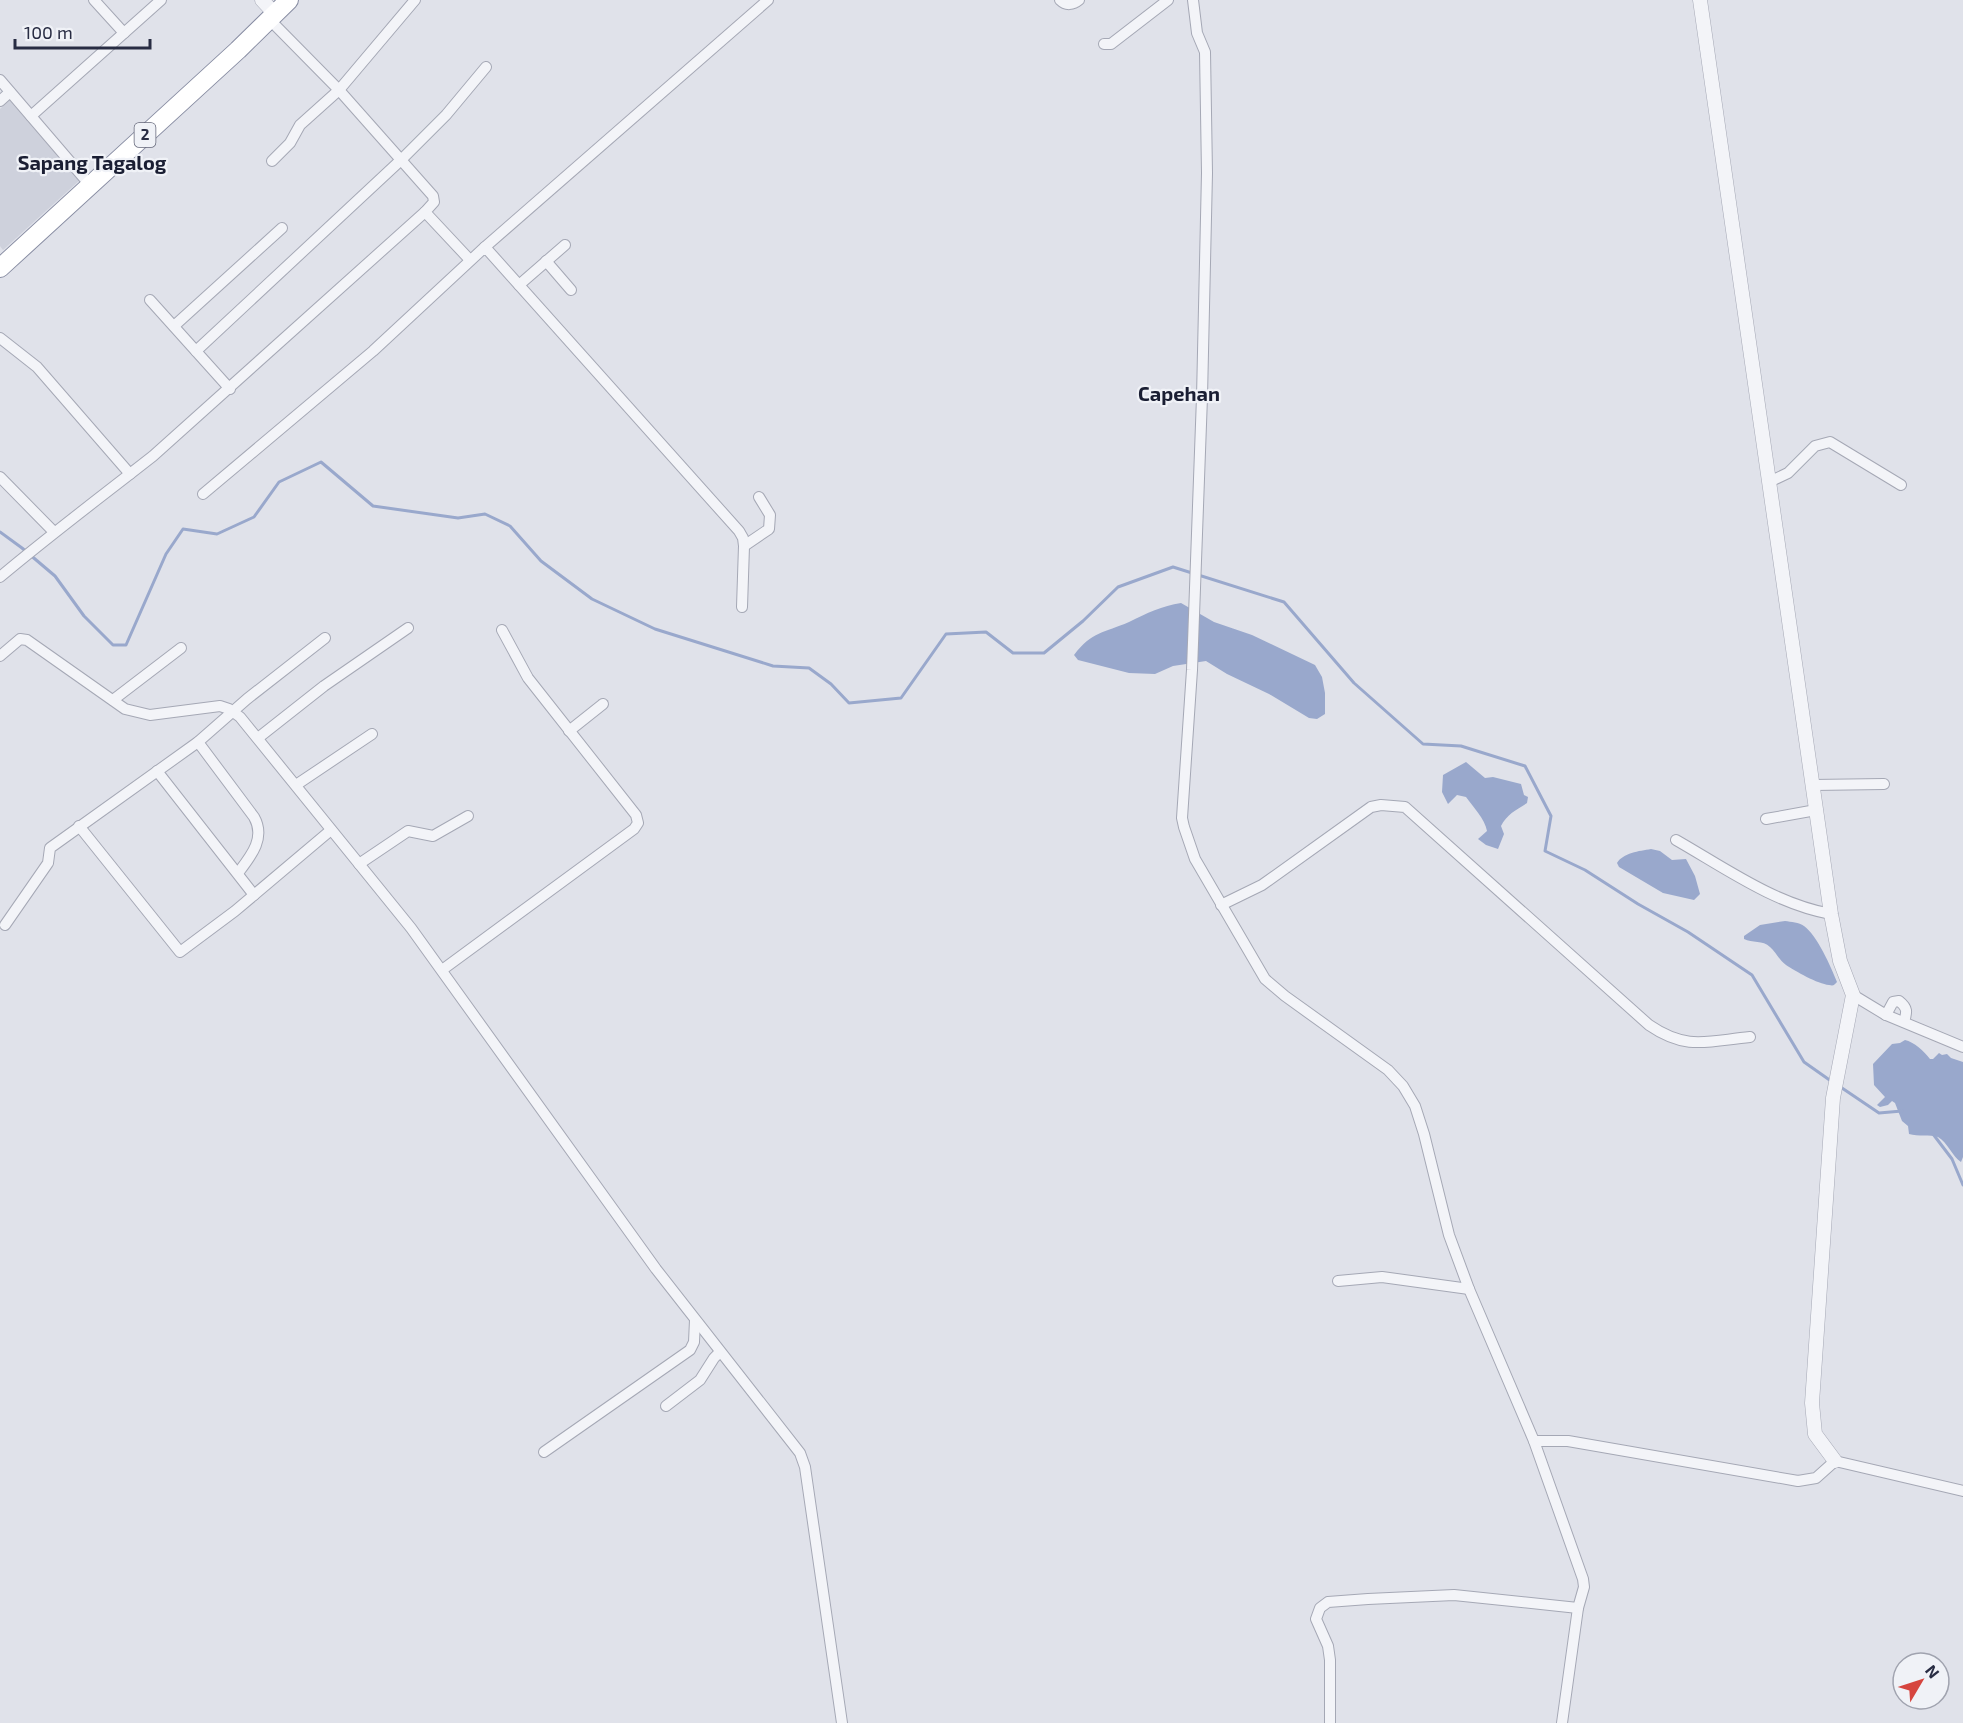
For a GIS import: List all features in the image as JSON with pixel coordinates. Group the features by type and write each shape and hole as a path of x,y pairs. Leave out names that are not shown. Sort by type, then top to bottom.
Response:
{"highway":[{"name":"2","path":"0,268 289,0"}],"street":[{"path":"93,0 124,33"},
{"path":"31,116 161,0"},
{"path":"0,577 130,474 230,389 434,202 433,196 402,159 273,17 262,0"},
{"path":"272,161 290,143 300,125 339,90 415,0"},
{"path":"203,494 373,351 470,260 768,0"},
{"path":"1060,0 1070,4 1079,0"},
{"path":"1104,44 1111,44 1168,0"},
{"path":"1193,0 1197,33 1205,52 1207,174 1192,670 1182,818 1195,859 1265,979 1388,1070 1403,1086 1415,1106 1446,1224 1469,1289 1534,1441 1583,1579 1584,1587 1578,1608 1562,1723"},
{"path":"1700,0 1831,914 1840,961 1852,999 1835,1078 1812,1403 1815,1434 1835,1461 1963,1491"},
{"path":"196,351 402,159 446,115 486,67"},
{"path":"0,80 90,185"},
{"path":"0,101 10,92"},
{"path":"425,212 470,260"},
{"path":"174,326 282,228"},
{"path":"519,285 565,245"},
{"path":"485,247 739,531 744,546 742,607"},
{"path":"546,261 571,291"},
{"path":"150,300 230,389"},
{"path":"0,338 37,367 130,474"},
{"path":"1769,482 1788,473 1815,446 1830,442 1901,485"},
{"path":"0,477 54,532"},
{"path":"744,546 769,529 770,515 759,497"},
{"path":"258,738 324,686 408,628"},
{"path":"442,970 637,826 636,815 528,678 502,630"},
{"path":"5,925 48,863 50,848 198,742 233,711 325,638"},
{"path":"0,656 18,640 24,639 126,709 150,715 214,706 233,711 258,738 359,864 442,970 656,1269 800,1453 805,1462 842,1723"},
{"path":"112,700 181,648"},
{"path":"569,731 603,704"},
{"path":"296,785 372,734"},
{"path":"198,742 259,827 257,843 238,873"},
{"path":"157,771 254,895"},
{"path":"1813,785 1884,784"},
{"path":"1221,904 1262,885 1371,807 1381,805 1405,807 1641,1018 1664,1035 1686,1043 1750,1037"},
{"path":"1766,819 1816,810"},
{"path":"359,864 382,846 408,831 434,836 468,816"},
{"path":"79,826 178,952 186,949 254,895 331,830"},
{"path":"1676,840 1765,891 1813,911 1831,914"},
{"path":"1852,999 1963,1047"},
{"path":"1886,1015 1893,1002 1899,1001 1905,1006 1907,1013 1904,1022"},
{"path":"1338,1281 1382,1277 1469,1289"},
{"path":"693,1346 695,1320"},
{"path":"544,1452 674,1362 693,1346 712,1341"},
{"path":"666,1406 700,1380 720,1352"},
{"path":"1534,1441 1568,1441 1798,1481 1816,1478 1835,1461"},
{"path":"1330,1723 1330,1660 1328,1646 1317,1619 1320,1608 1328,1602 1454,1595 1578,1608"}],"shaded area":[{"path":"12,98 81,179 3,250 0,246 0,109"}],"water":[{"path":"1181,603 1214,622 1252,635 1315,665 1322,677 1325,714 1317,719 1309,718 1206,661 1173,666 1155,674 1129,673 1078,660 1074,655 1087,641 1099,634 1155,610"},
{"path":"1466,762 1485,778 1493,777 1521,784 1524,795 1528,797 1527,803 1503,822 1501,826 1504,834 1498,849 1478,839 1487,831 1486,827 1466,797 1457,795 1448,804 1442,792 1443,775"},
{"path":"1651,849 1660,851 1672,860 1686,859 1695,876 1700,894 1694,900 1663,893 1619,867 1617,863 1627,855"},
{"path":"1785,921 1802,925 1814,936 1837,982 1834,985 1824,984 1807,977 1781,961 1767,945 1744,939 1744,936 1760,925"},
{"path":"1905,1040 1919,1047 1930,1059 1939,1053 1947,1054 1963,1062 1963,1157 1961,1162 1938,1137 1909,1134 1908,1126 1902,1121 1895,1103 1892,1101 1880,1107 1877,1105 1885,1097 1874,1085 1873,1064 1892,1044"}],"waterway":[{"path":"0,532 55,576 84,616 113,645 126,645 166,554 183,529 217,534 254,517 279,482 321,462 373,506 458,518 485,514 510,526 541,561 592,599 655,629 773,666 809,668 831,684 849,703 901,698 946,634 986,632 1013,653 1044,653 1083,621 1118,587 1173,567 1284,602 1354,683 1423,744 1461,746 1525,766 1551,816 1545,851 1585,870 1688,932 1752,975 1804,1062 1831,1081"},
{"path":"1839,1086 1879,1113 1902,1111"},
{"path":"1933,1134 1952,1159 1963,1185"}],"district":[{"name":"Sapang Tagalog","path":"92,163"},
{"name":"Capehan","path":"1179,394"}]}
